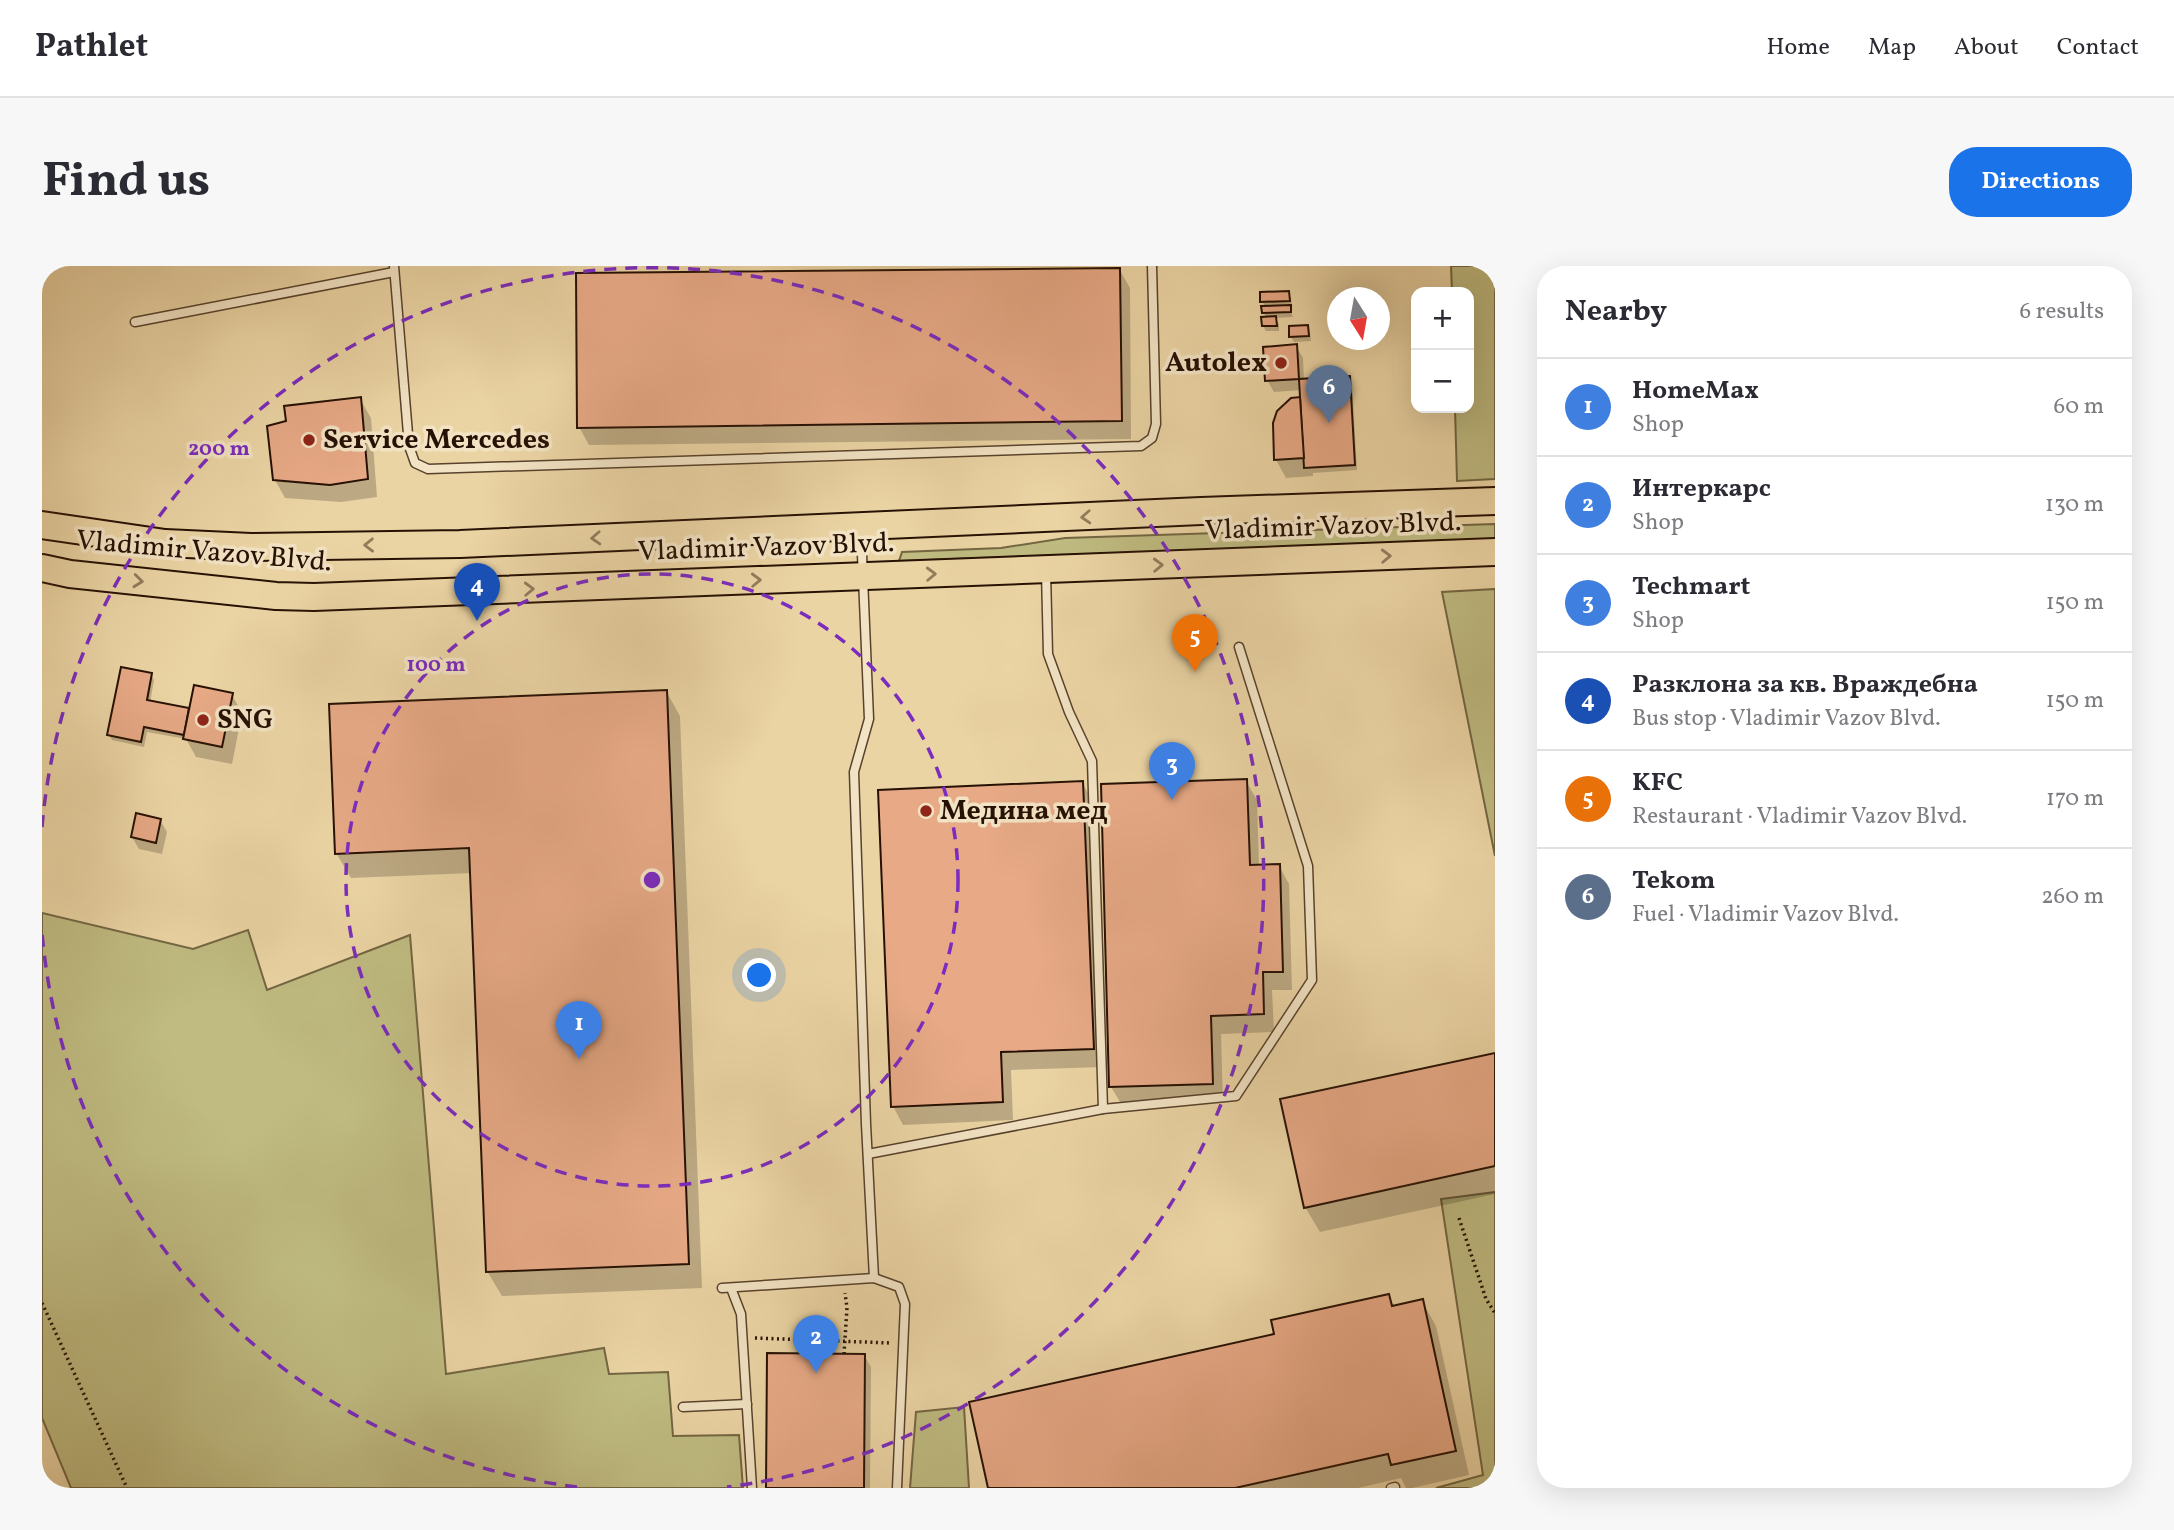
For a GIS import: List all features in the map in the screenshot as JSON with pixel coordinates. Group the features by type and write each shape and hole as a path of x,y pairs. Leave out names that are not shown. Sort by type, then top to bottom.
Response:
{"main road":[{"name":"Vladimir Vazov Blvd.","path":"42,525 177,544 251,547 460,544 1495,501"},
{"name":"Vladimir Vazov Blvd.","path":"42,568 70,575 276,596 314,597 1495,552"}],"lane":[{"path":"135,322 394,269 409,446 415,463 428,469 1141,446 1153,438 1156,424 1152,266"},
{"path":"860,526 869,719 854,772 874,1278"},
{"path":"1046,570 1048,654 1069,712 1092,761 1103,1110"},
{"path":"868,1154 1103,1110 1237,1096 1312,980 1308,866 1239,647"},
{"path":"752,1488 741,1314 726,1288 874,1278 899,1287 905,1304 897,1488"},
{"path":"683,1407 747,1404"}],"path":[{"path":"1459,1218 1486,1299 1495,1313"},
{"path":"42,1303 127,1488"},
{"path":"844,1354 847,1308"},
{"path":"742,1337 903,1344"}],"shaded area":[{"path":"1451,266 1495,266 1495,479 1457,481 1455,413 1474,413 1474,287 1452,287"},
{"path":"1495,524 1495,539 899,561 902,552 1001,548 1065,538"},
{"path":"1495,589 1495,856 1442,592"},
{"path":"42,913 193,949 248,930 267,990 410,935 446,1374 604,1348 609,1374 668,1372 673,1436 739,1435 743,1488 71,1488 42,1418"},
{"path":"1495,1192 1495,1488 1436,1488 1483,1475 1441,1199"},
{"path":"964,1407 969,1488 910,1488 916,1412"}],"building":[{"path":"1120,268 1122,421 577,428 576,273"},
{"path":"1289,291 1290,301 1260,302 1260,292"},
{"path":"1291,305 1291,312 1262,313 1261,306"},
{"path":"1276,316 1277,326 1262,326 1261,317"},
{"path":"1308,325 1309,336 1289,337 1289,326"},
{"name":"Autolex","path":"1297,344 1299,379 1265,381 1263,347"},
{"path":"1350,376 1355,465 1304,468 1299,379"},
{"path":"361,397 368,479 330,485 273,480 267,426 286,421 284,406"},
{"path":"1300,397 1304,458 1274,460 1273,423 1277,411 1291,398"},
{"path":"121,667 152,673 147,700 189,708 184,735 144,727 141,742 107,735"},
{"path":"194,685 233,693 222,747 183,739"},
{"path":"667,690 689,1264 486,1272 469,848 335,854 329,704"},
{"path":"1247,779 1250,865 1280,864 1283,972 1263,972 1264,1014 1211,1016 1213,1084 1109,1087 1101,784"},
{"path":"1083,781 1094,1049 1001,1052 1003,1102 891,1107 878,790"},
{"path":"136,813 161,819 156,843 131,837"},
{"path":"1495,1053 1495,1166 1304,1208 1280,1099"},
{"path":"1389,1294 1392,1306 1423,1299 1456,1451 1391,1465 1388,1454 1235,1488 988,1488 969,1402 1274,1334 1271,1320"},
{"path":"767,1353 865,1354 864,1488 766,1488"}],"place":[{"name":"Autolex","path":"1281,363"},
{"name":"Tekom","path":"1329,423"},
{"name":"Service Mercedes","path":"309,440"},
{"name":"Разклона за кв. Враждебна","path":"477,621"},
{"name":"KFC","path":"1195,672"},
{"name":"SNG","path":"203,720"},
{"name":"Techmart","path":"1172,800"},
{"name":"Медина мед","path":"926,811"},
{"name":"HomeMax","path":"579,1059"},
{"name":"Интеркарс","path":"816,1373"}]}
